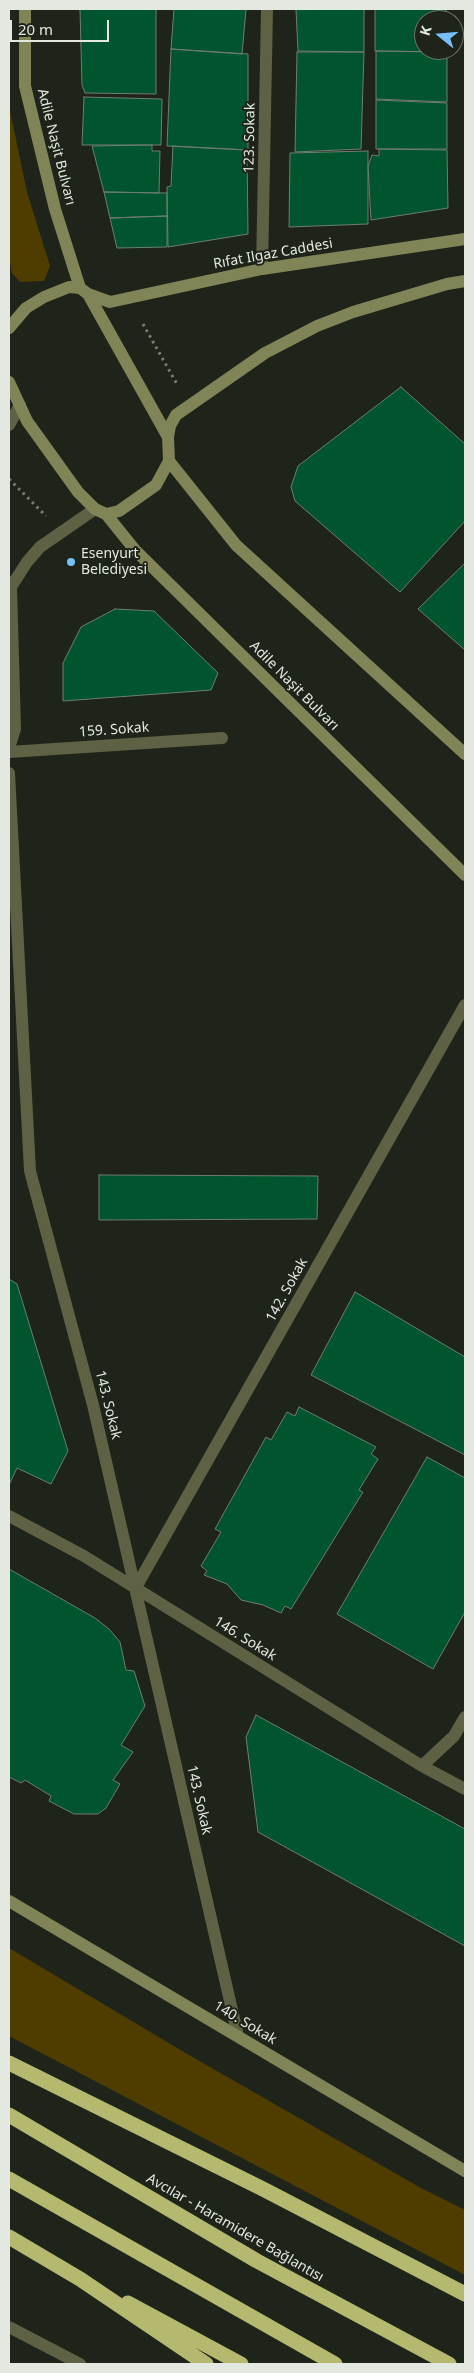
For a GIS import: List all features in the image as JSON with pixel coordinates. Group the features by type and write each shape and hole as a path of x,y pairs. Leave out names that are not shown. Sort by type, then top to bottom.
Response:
{"highway":[{"path":"9,2063 263,2189 465,2294"},
{"name":"Avcılar - Haramidere Bağlantısı","path":"9,2114 257,2261 449,2364"},
{"path":"9,2179 335,2364"},
{"path":"9,2237 80,2280 206,2364"},
{"path":"80,2280 155,2316 241,2364"}],"main road":[{"name":"Adile Naşit Bulvarı","path":"25,9 25,86 55,209 84,291 168,437"},
{"name":"Rıfat Ilgaz Caddesi","path":"84,291 110,302 262,269 465,239"},
{"path":"101,512 119,511 156,485 169,461 168,437 170,426 176,415 265,353 316,326 353,312 446,284 465,281"},
{"path":"9,328 26,308 44,297 69,287 84,291"},
{"name":"Adile Naşit Bulvarı","path":"9,382 27,420 78,492 101,512 135,550 465,875"},
{"path":"169,461 236,545 465,754"},
{"name":"140. Sokak","path":"9,1901 465,2171"}],"street":[{"name":"123. Sokak","path":"262,269 267,9"},
{"path":"9,425 20,405"},
{"path":"9,748 15,729 10,585 40,547 101,512"},
{"name":"159. Sokak","path":"9,752 222,738"},
{"name":"143. Sokak","path":"9,774 30,1170 94,1405 238,2036"},
{"name":"142. Sokak","path":"135,1589 465,1005"},
{"name":"146. Sokak","path":"9,1516 84,1556 422,1766 465,1789"},
{"path":"422,1766 454,1736 465,1717"},
{"path":"9,2326 80,2364"}],"path":[{"path":"143,324 180,388"},
{"path":"9,479 47,517"}],"shaded area":[{"path":"9,106 27,192 50,266 44,281 20,282 12,273 9,257"},
{"path":"9,1948 189,2055 421,2188 465,2210 465,2275 9,2036"}],"building":[{"path":"80,9 156,9 156,94 85,93 82,85"},
{"path":"174,9 246,9 242,54 171,49"},
{"path":"296,9 364,9 364,52 298,51"},
{"path":"375,9 446,9 414,10 414,52 375,51"},
{"path":"171,49 248,54 248,150 167,146"},
{"path":"376,51 414,52 414,60 447,60 447,102 376,99"},
{"path":"297,52 364,52 361,149 295,152"},
{"path":"84,97 162,99 161,145 82,145"},
{"path":"376,100 447,103 447,149 376,149"},
{"path":"152,145 152,151 160,151 159,193 104,192 92,146"},
{"path":"173,146 247,150 248,234 168,247 167,187 171,186"},
{"path":"379,149 447,150 448,208 371,220 368,166 372,155 379,156"},
{"path":"368,151 368,224 289,227 290,153"},
{"path":"104,192 167,193 167,216 110,218"},
{"path":"167,216 167,247 117,248 110,218"},
{"path":"401,387 465,444 465,521 400,592 295,501 291,487 298,466"},
{"path":"465,563 465,650 418,609"},
{"path":"115,609 154,611 218,673 211,690 63,701 63,663 81,627"},
{"path":"99,1175 318,1176 317,1219 99,1220"},
{"path":"9,1279 17,1284 68,1451 51,1484 17,1468 9,1485"},
{"path":"355,1292 465,1357 465,1455 311,1375"},
{"path":"299,1407 376,1447 371,1454 378,1459 359,1490 363,1492 291,1609 285,1606 281,1613 263,1605 241,1600 227,1584 204,1575 207,1571 201,1566 221,1532 215,1529 266,1437 271,1440 287,1412 295,1416"},
{"path":"427,1457 465,1478 465,1612 433,1669 337,1614"},
{"path":"9,1569 95,1618 109,1629 120,1642 126,1670 134,1671 145,1706 121,1745 133,1752 113,1780 120,1784 106,1808 98,1814 74,1814 49,1801 51,1796 25,1780 21,1783 9,1777"},
{"path":"256,1715 465,1829 465,1946 258,1832 246,1737"}],"place":[{"name":"Esenyurt Belediyesi","path":"71,562"}]}
